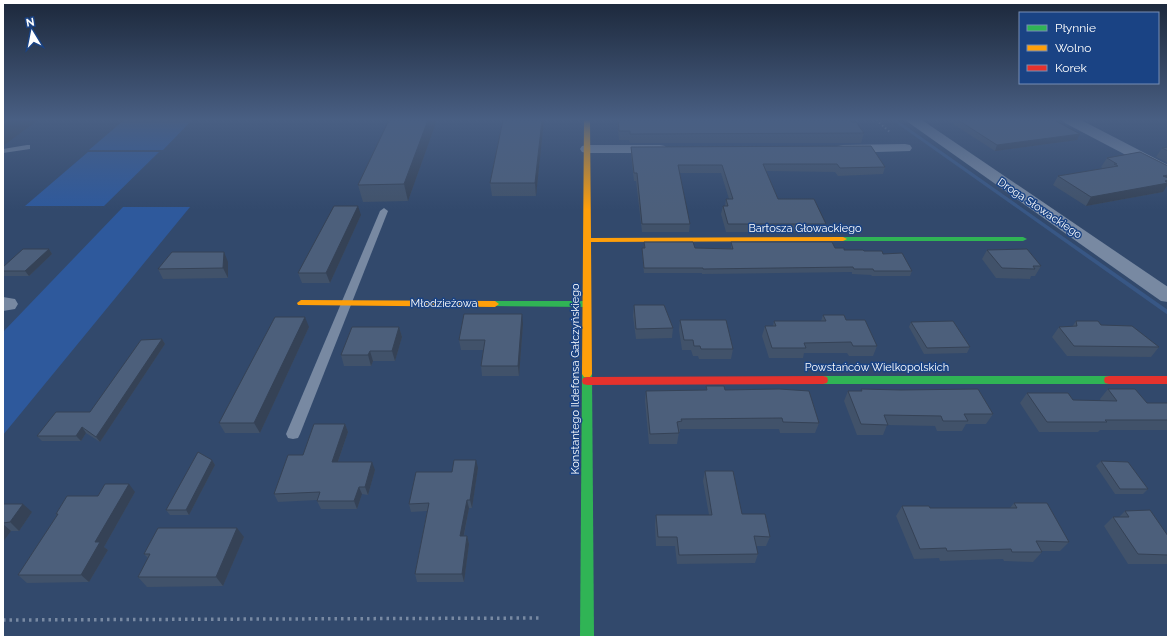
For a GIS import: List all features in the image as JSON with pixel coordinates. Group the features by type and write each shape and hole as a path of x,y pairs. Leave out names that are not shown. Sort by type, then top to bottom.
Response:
{"street":[{"name":"Konstantego Ildefonsa Gałczyńskiego","path":"587,150 587,637"},
{"name":"Droga Słowackiego","path":"955,150 1168,296"},
{"path":"1127,150 1168,171"},
{"name":"Bartosza Głowackiego","path":"586,240 1023,240"},
{"name":"Młodzieżowa","path":"301,303 587,304"},
{"name":"Powstańców Wielkopolskich","path":"587,381 979,379 1168,380"}],"lane":[{"path":"293,434 384,211"}],"path":[{"path":"3,620 542,618"}],"shaded area":[{"path":"88,152 159,152 104,206 25,206"},
{"path":"123,207 190,207 3,435 3,332"}],"building":[{"path":"375,150 417,150 404,184 358,185"},
{"path":"497,150 539,150 535,183 490,183"},
{"path":"631,150 874,150 885,167 840,168 837,164 763,164 778,199 814,199 826,224 728,224 723,206 728,206 726,199 733,199 722,165 678,165 690,224 642,224 637,173 634,173"},
{"path":"1140,152 1168,166 1168,175 1163,176 1168,178 1168,180 1165,181 1168,183 1091,197 1058,176 1118,166 1107,158"},
{"path":"334,206 358,206 326,273 298,273"},
{"path":"644,242 693,242 695,248 733,249 731,242 832,242 835,248 844,248 844,250 882,251 883,254 902,253 912,271 874,271 873,269 854,269 853,267 703,269 644,268 642,248 645,248"},
{"path":"23,249 49,249 25,271 3,271 3,267"},
{"path":"1027,249 1041,266 1033,266 1035,269 1002,268 987,250"},
{"path":"172,252 224,252 223,268 158,269"},
{"path":"634,305 664,305 673,328 636,329"},
{"path":"464,314 522,314 518,366 481,366 485,340 459,340"},
{"path":"823,315 844,315 846,320 865,320 877,346 853,346 851,342 804,343 806,348 772,348 765,326 776,326 774,321 826,321"},
{"path":"275,317 305,317 254,423 219,423"},
{"path":"680,320 726,320 733,349 701,349 700,346 694,346 693,340 684,340"},
{"path":"953,321 970,347 927,348 911,322"},
{"path":"1076,321 1098,321 1101,325 1132,326 1159,347 1074,346 1059,327 1077,326"},
{"path":"352,327 399,327 392,351 370,351 368,355 341,355"},
{"path":"162,339 96,437 82,427 76,436 37,436 56,412 90,412 141,340"},
{"path":"706,386 724,386 725,390 779,389 809,391 819,423 783,422 782,418 681,419 682,421 677,422 679,433 650,434 646,391 707,390"},
{"path":"861,389 978,389 993,414 964,414 968,421 943,421 941,416 884,415 888,425 861,424 848,391 862,391"},
{"path":"1108,389 1135,389 1147,403 1168,403 1168,420 1047,422 1027,393 1068,393 1073,400 1117,401"},
{"path":"314,424 345,424 332,462 372,462 365,487 359,487 354,501 317,501 320,492 274,494 288,455 303,455"},
{"path":"198,452 212,460 186,510 166,510"},
{"path":"454,460 476,460 470,500 467,500 460,536 467,536 462,574 415,574 429,503 409,504 416,472 452,472"},
{"path":"1101,461 1128,462 1148,489 1120,489"},
{"path":"705,471 733,471 742,514 765,514 770,537 754,536 758,554 679,555 677,537 658,537 656,515 712,515"},
{"path":"105,484 129,484 95,542 100,542 81,575 18,575 58,514 56,514 67,496 98,496"},
{"path":"1014,503 1047,503 1069,542 1036,541 1042,552 1012,552 1011,549 947,551 946,548 920,549 902,506 929,506 930,508 1017,508"},
{"path":"3,504 23,504 10,522 3,523"},
{"path":"1150,510 1168,536 1168,555 1138,554 1113,517 1129,517 1125,511"},
{"path":"158,528 237,528 216,577 138,577 150,554 144,554"}],"waterway":[{"path":"936,150 1168,313"}],"traffic: fast":[{"path":"843,239 1023,239"},
{"path":"495,304 587,304"},
{"path":"587,374 587,637"},
{"path":"823,380 1109,380"}],"traffic: slow":[{"path":"587,150 587,374"},
{"path":"587,240 843,239"},
{"path":"301,303 495,304"}],"traffic: jam":[{"path":"587,381 823,380"},
{"path":"1109,380 1168,380"}]}
